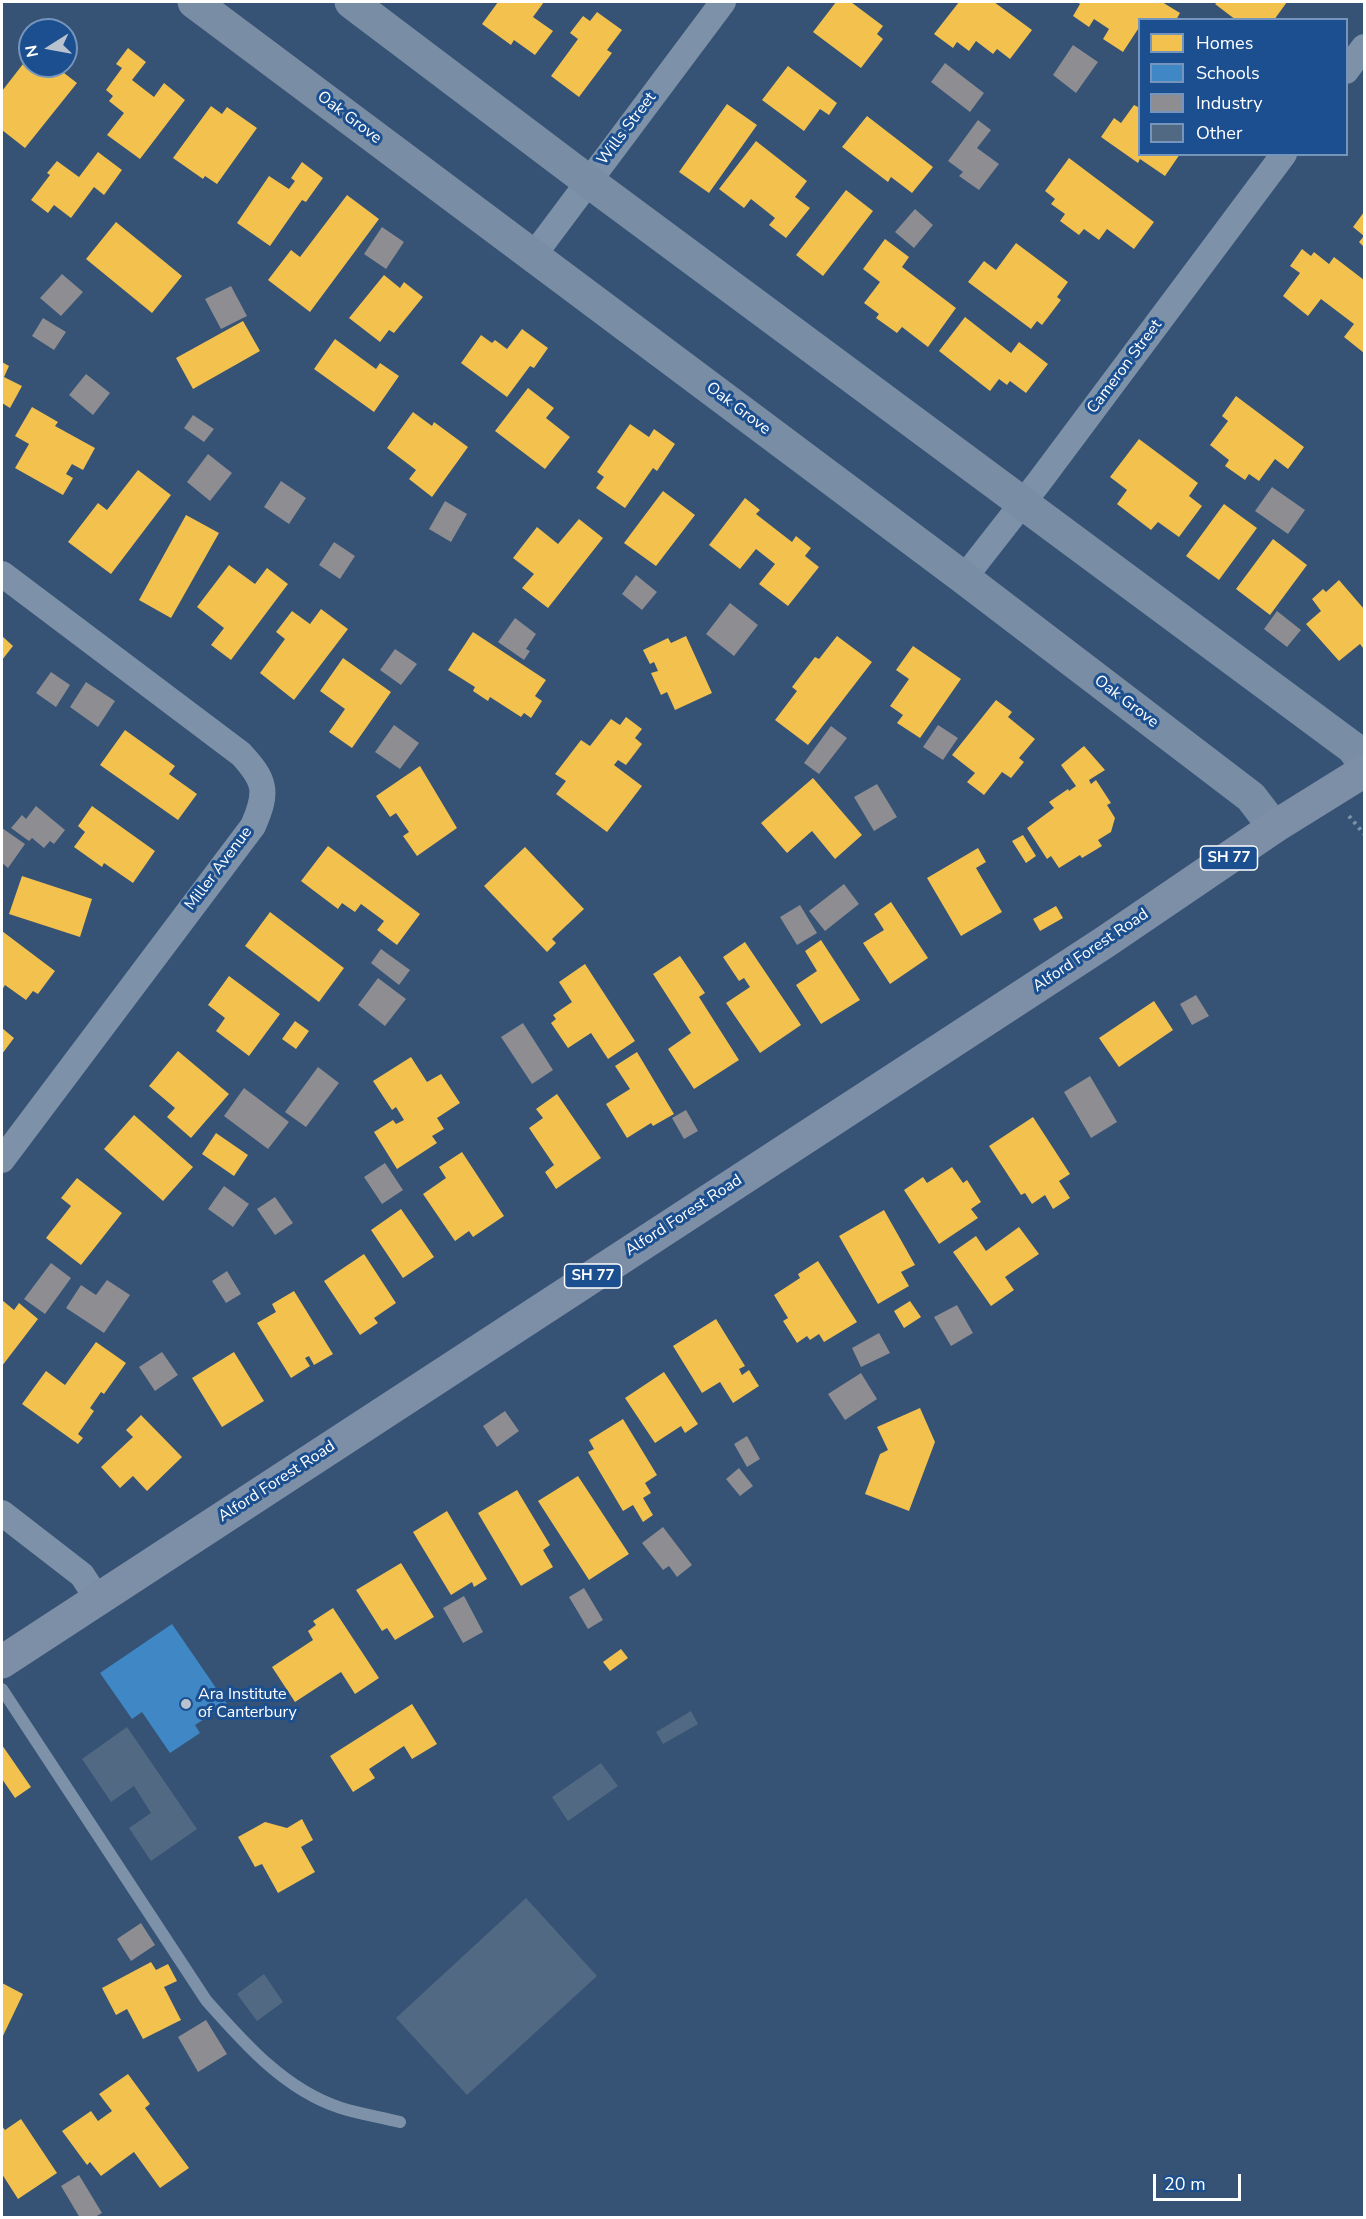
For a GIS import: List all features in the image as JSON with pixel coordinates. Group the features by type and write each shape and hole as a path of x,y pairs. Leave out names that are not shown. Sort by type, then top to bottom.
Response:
{"main road":[{"name":"SH 77","path":"1274,827 1365,771"},
{"name":"Alford Forest Road","path":"2,1662 1105,942 1274,827"}],"street":[{"name":"Oak Grove","path":"194,2 964,578 1251,797 1274,827"},
{"path":"351,2 588,182 1353,748 1365,764"},
{"name":"Wills Street","path":"533,256 723,2"},
{"path":"1348,70 1365,47"},
{"name":"Cameron Street","path":"964,578 1282,156"},
{"name":"Miller Avenue","path":"2,574 241,754 253,767 262,784 262,804 252,826 2,1160"},
{"path":"2,1514 82,1575 97,1598"}],"lane":[{"path":"2,1689 200,1990 240,2038 272,2068 309,2094 340,2108 400,2122"}],"building: Homes":[{"path":"498,2 544,2 533,17 553,31 535,55 514,40 511,45 482,24"},
{"path":"836,2 851,2 883,26 877,34 883,39 861,68 813,32"},
{"path":"959,2 994,2 1032,30 1010,59 997,49 993,54 976,41 969,51 957,42 953,48 934,34"},
{"path":"1077,2 1162,2 1180,13 1177,18 1138,18 1138,29 1123,52 1103,39 1109,29 1094,19 1089,27 1073,16 1080,4"},
{"path":"1218,2 1287,2 1275,18 1233,18 1215,4"},
{"path":"597,12 622,30 607,50 612,53 579,97 551,76 578,39 570,33 583,16 590,21"},
{"path":"128,48 146,62 132,80 154,97 164,83 185,100 140,159 107,135 124,113 109,101 113,96 106,90 122,68 116,64"},
{"path":"788,66 837,103 829,115 820,109 804,131 762,100"},
{"path":"18,70 18,78 71,78 77,83 25,148 2,130 2,91"},
{"path":"727,104 757,125 709,193 679,172"},
{"path":"1134,105 1138,107 1138,156 1179,156 1165,176 1140,159 1138,163 1101,137 1114,118 1121,123"},
{"path":"211,106 222,114 227,107 257,128 217,184 205,176 203,179 173,158"},
{"path":"867,116 933,167 912,193 891,177 888,182 842,147"},
{"path":"756,141 807,181 795,197 810,208 786,238 769,225 775,218 751,199 744,208 719,189"},
{"path":"98,152 122,170 104,195 94,187 71,218 54,205 48,213 31,200 50,175 47,173 57,161 79,177"},
{"path":"1069,158 1154,222 1134,249 1107,229 1099,240 1084,229 1079,235 1060,221 1065,214 1051,204 1055,199 1045,191"},
{"path":"302,162 323,178 306,202 302,200 270,246 237,223 269,176 289,189 295,181 291,178"},
{"path":"846,190 873,211 823,276 796,255"},
{"path":"347,195 379,219 310,312 268,280 291,250 300,257"},
{"path":"1364,212 1364,236 1353,227"},
{"path":"116,222 182,276 152,313 86,259"},
{"path":"1364,236 1364,247 1359,242"},
{"path":"885,239 909,257 902,267 956,308 928,347 902,327 897,333 876,318 879,314 864,303 880,282 863,269"},
{"path":"1016,243 1068,282 1057,297 1061,300 1042,325 1037,321 1031,329 968,282 984,261 996,270"},
{"path":"1302,249 1311,256 1314,252 1329,264 1334,257 1364,280 1364,353 1344,337 1354,324 1321,299 1308,316 1283,296 1300,273 1290,266"},
{"path":"384,275 400,288 404,282 423,297 394,333 389,330 380,342 349,318"},
{"path":"965,317 1011,353 1019,342 1048,364 1026,393 1010,381 1007,385 999,379 990,391 939,351"},
{"path":"243,321 260,351 193,389 176,358"},
{"path":"522,329 548,348 534,368 530,366 507,397 461,363 481,335 492,343 495,340 507,349"},
{"path":"335,339 376,369 380,363 399,376 374,412 314,369"},
{"path":"2,362 9,366 4,377 22,386 10,408 2,403"},
{"path":"528,388 554,408 546,418 570,437 545,469 495,431"},
{"path":"1236,396 1304,447 1288,469 1275,459 1259,481 1249,474 1245,480 1225,466 1229,460 1210,445 1228,421 1222,416"},
{"path":"32,407 58,422 55,426 95,448 83,470 72,464 66,474 73,478 63,495 15,468 29,444 15,436"},
{"path":"413,412 432,426 434,422 468,447 432,497 409,479 416,470 387,448"},
{"path":"630,424 649,437 654,429 675,444 657,471 653,468 625,508 596,488 604,477 597,472"},
{"path":"1139,439 1198,483 1189,496 1202,506 1179,537 1158,522 1151,530 1117,504 1127,490 1110,477"},
{"path":"138,470 171,495 111,574 68,542 98,503 107,510"},
{"path":"663,491 695,515 656,566 624,543"},
{"path":"745,498 760,510 756,514 792,542 796,536 811,548 805,556 819,567 788,606 759,584 775,564 756,549 740,569 709,545"},
{"path":"1224,504 1257,528 1219,580 1186,556"},
{"path":"186,515 219,533 171,618 139,600"},
{"path":"579,519 603,538 548,608 522,588 534,574 513,558 537,527 558,544"},
{"path":"1273,539 1307,565 1270,615 1236,589"},
{"path":"229,565 255,584 267,568 288,584 231,660 211,645 224,628 197,607"},
{"path":"1339,580 1364,609 1364,647 1360,644 1339,661 1306,624 1321,611 1312,599 1323,589 1326,592"},
{"path":"321,609 348,629 294,700 260,673 285,639 276,632 292,611 310,624"},
{"path":"473,632 546,680 535,696 542,701 531,718 524,713 521,717 490,697 488,701 473,691 475,687 448,670"},
{"path":"2,636 13,646 2,660"},
{"path":"686,636 712,693 675,710 667,692 661,695 651,673 658,671 654,662 650,664 643,650 668,638 671,643"},
{"path":"837,636 872,662 808,745 775,720 797,691 792,687 815,657 819,659"},
{"path":"913,646 961,679 920,738 897,723 903,715 890,706 909,679 896,670"},
{"path":"343,658 391,692 352,748 329,732 345,709 320,691"},
{"path":"996,700 1012,712 1008,717 1035,739 1019,758 1024,762 1011,778 1002,772 984,795 967,782 975,773 952,755"},
{"path":"626,717 642,729 635,738 642,744 626,765 618,760 614,765 642,786 607,832 556,794 566,781 555,774 581,740 590,746 611,719 620,725"},
{"path":"125,730 175,766 169,774 197,794 178,820 100,765"},
{"path":"1084,746 1105,770 1089,780 1091,784 1096,780 1111,803 1107,805 1115,818 1111,832 1098,840 1102,846 1082,858 1080,855 1059,868 1051,856 1047,859 1027,828 1054,808 1049,802 1076,786 1061,765"},
{"path":"420,766 457,828 417,856 403,836 409,832 396,813 390,817 376,796"},
{"path":"813,778 862,835 835,859 812,831 787,853 761,823"},
{"path":"92,806 155,851 133,883 104,863 102,867 74,847 85,832 78,826"},
{"path":"1023,835 1036,856 1026,863 1012,841"},
{"path":"328,846 420,914 397,945 377,930 384,921 361,904 355,912 342,903 338,909 301,881"},
{"path":"525,847 584,909 552,939 556,943 547,952 484,886"},
{"path":"978,848 986,862 976,868 1002,912 961,936 927,878"},
{"path":"22,876 92,899 80,937 9,914"},
{"path":"891,902 928,958 890,984 863,943 884,930 874,914"},
{"path":"1056,906 1063,918 1040,931 1033,919"},
{"path":"270,912 344,968 319,1002 245,946"},
{"path":"2,931 55,971 38,994 33,991 26,1000 5,985 2,990"},
{"path":"821,940 860,1000 821,1024 796,985 817,971 805,951"},
{"path":"745,942 801,1025 760,1053 726,1003 750,987 744,978 739,981 723,957"},
{"path":"680,956 705,993 699,997 739,1060 694,1089 668,1049 691,1033 653,974"},
{"path":"585,964 635,1041 608,1059 591,1033 568,1048 551,1023 556,1019 553,1015 572,1002 559,982"},
{"path":"229,976 280,1014 249,1056 216,1031 225,1018 208,1005"},
{"path":"1154,1001 1173,1030 1119,1067 1099,1038"},
{"path":"295,1021 309,1031 296,1049 282,1039"},
{"path":"2,1028 14,1038 2,1054"},
{"path":"178,1051 229,1094 191,1138 167,1117 175,1108 149,1086"},
{"path":"637,1052 674,1114 653,1126 651,1123 627,1138 606,1104 630,1089 615,1066"},
{"path":"411,1057 427,1082 441,1074 460,1103 437,1118 444,1129 432,1136 437,1143 397,1169 374,1132 393,1120 396,1124 404,1120 396,1107 392,1110 373,1081"},
{"path":"557,1094 601,1158 556,1189 545,1172 554,1165 529,1128 543,1118 536,1109"},
{"path":"134,1115 193,1167 163,1201 104,1149"},
{"path":"1033,1117 1070,1174 1059,1181 1070,1198 1053,1209 1045,1195 1032,1204 1025,1193 1021,1195 989,1146"},
{"path":"216,1133 248,1155 234,1176 202,1154"},
{"path":"462,1152 504,1216 473,1237 469,1231 455,1241 423,1194 446,1178 439,1167"},
{"path":"952,1167 963,1183 967,1180 981,1202 971,1209 978,1218 939,1244 904,1190 923,1177 927,1183"},
{"path":"77,1178 122,1213 81,1265 46,1238 71,1206 61,1198"},
{"path":"401,1209 434,1257 403,1278 371,1230"},
{"path":"884,1210 915,1265 901,1272 909,1286 878,1304 839,1236"},
{"path":"1019,1227 1039,1254 1005,1277 1014,1290 991,1306 953,1252 976,1236 986,1251"},
{"path":"364,1254 396,1303 374,1318 378,1323 360,1335 324,1281"},
{"path":"818,1261 857,1322 824,1342 819,1334 810,1340 807,1336 797,1343 783,1321 788,1318 774,1295 800,1278 798,1274"},
{"path":"294,1291 333,1354 314,1365 309,1356 305,1358 310,1366 291,1378 257,1323 276,1312 272,1304"},
{"path":"2,1300 14,1310 19,1303 38,1319 2,1366"},
{"path":"910,1301 921,1317 904,1328 894,1311"},
{"path":"716,1319 745,1366 739,1369 742,1375 749,1370 759,1386 733,1403 720,1382 702,1393 673,1346"},
{"path":"96,1342 126,1363 104,1394 101,1392 90,1408 94,1411 78,1434 83,1438 78,1444 22,1404 46,1371 65,1385"},
{"path":"234,1352 264,1401 222,1427 192,1378"},
{"path":"664,1372 698,1424 685,1433 681,1426 655,1443 625,1398"},
{"path":"920,1408 935,1442 909,1511 865,1494 880,1454 888,1450 877,1427"},
{"path":"141,1415 182,1457 147,1491 133,1476 120,1488 101,1467 133,1437 126,1430"},
{"path":"623,1419 657,1475 645,1483 651,1493 643,1498 653,1515 643,1522 633,1505 623,1511 588,1452 594,1449 589,1440"},
{"path":"578,1476 629,1554 589,1580 538,1501"},
{"path":"517,1490 550,1545 543,1550 553,1567 521,1586 478,1513"},
{"path":"447,1511 487,1579 474,1587 472,1582 451,1595 413,1532"},
{"path":"401,1563 434,1617 395,1640 387,1628 382,1631 356,1590"},
{"path":"333,1608 379,1678 355,1694 341,1672 295,1702 272,1667 313,1640 308,1631 316,1625 313,1621"},
{"path":"621,1649 628,1658 610,1671 603,1662"},
{"path":"412,1704 437,1744 412,1759 404,1746 369,1769 375,1778 353,1792 330,1756"},
{"path":"2,1745 31,1787 15,1798 2,1779"},
{"path":"302,1819 313,1840 301,1847 315,1872 278,1893 262,1864 255,1867 238,1837 265,1822 287,1828"},
{"path":"151,1962 156,1970 168,1964 177,1981 164,1987 181,2020 143,2039 127,2009 116,2015 102,1988"},
{"path":"2,1983 23,1994 2,2038"},
{"path":"128,2074 150,2104 145,2108 189,2168 160,2188 134,2152 101,2176 90,2162 87,2165 62,2131 91,2111 98,2121 112,2111 99,2094"},
{"path":"21,2119 57,2173 18,2199 2,2174 2,2126 5,2130"}],"building: Schools":[{"path":"172,1624 227,1704 195,1725 200,1733 170,1753 142,1712 132,1719 100,1673"}],"building: Industry":[{"path":"1073,45 1098,62 1076,93 1053,75"},
{"path":"945,63 984,93 970,112 931,82"},
{"path":"978,120 991,130 977,148 999,164 979,190 959,176 963,172 948,161"},
{"path":"915,209 933,225 914,248 895,232"},
{"path":"382,227 404,242 386,269 364,254"},
{"path":"62,274 83,292 61,316 40,298"},
{"path":"231,286 247,316 221,329 205,299"},
{"path":"43,318 66,332 54,350 32,336"},
{"path":"86,374 110,393 93,415 69,395"},
{"path":"193,415 214,429 204,442 184,428"},
{"path":"208,454 232,473 210,501 187,482"},
{"path":"281,481 306,498 289,524 264,507"},
{"path":"1272,487 1305,510 1288,534 1255,511"},
{"path":"445,501 467,514 451,542 429,529"},
{"path":"334,542 355,556 340,579 319,565"},
{"path":"636,575 657,592 642,610 622,594"},
{"path":"730,603 758,625 734,656 706,634"},
{"path":"1277,611 1301,630 1287,647 1264,629"},
{"path":"515,618 536,634 526,649 530,651 524,660 498,642"},
{"path":"395,649 417,664 401,685 380,670"},
{"path":"51,672 70,685 56,707 36,693"},
{"path":"86,682 115,701 98,727 70,707"},
{"path":"394,725 419,743 400,769 375,752"},
{"path":"938,725 958,738 943,760 923,747"},
{"path":"831,726 847,738 819,774 804,763"},
{"path":"877,784 897,817 874,831 854,797"},
{"path":"36,806 65,830 54,844 50,841 44,848 32,838 29,841 11,828 22,815 26,819"},
{"path":"2,828 25,844 8,868 2,863"},
{"path":"844,884 859,904 825,931 809,911"},
{"path":"800,905 817,933 797,945 780,917"},
{"path":"381,949 410,970 399,985 371,963"},
{"path":"378,978 406,999 385,1026 358,1005"},
{"path":"1196,995 1209,1016 1192,1025 1180,1004"},
{"path":"523,1023 553,1070 532,1084 501,1037"},
{"path":"318,1067 339,1083 306,1127 285,1112"},
{"path":"1090,1076 1117,1122 1091,1138 1064,1092"},
{"path":"244,1088 289,1122 268,1149 224,1116"},
{"path":"686,1110 698,1131 684,1139 672,1118"},
{"path":"385,1163 403,1190 382,1204 364,1177"},
{"path":"224,1186 249,1204 233,1227 208,1209"},
{"path":"275,1197 293,1223 275,1235 257,1209"},
{"path":"51,1263 71,1278 45,1314 24,1299"},
{"path":"227,1271 241,1294 226,1303 212,1281"},
{"path":"107,1280 130,1295 104,1333 66,1308 81,1285 96,1295"},
{"path":"957,1305 973,1333 951,1346 934,1317"},
{"path":"879,1333 890,1353 861,1367 852,1348"},
{"path":"162,1352 178,1375 155,1391 139,1367"},
{"path":"861,1373 877,1399 845,1420 828,1394"},
{"path":"505,1411 519,1431 497,1447 483,1426"},
{"path":"747,1436 760,1459 747,1467 734,1444"},
{"path":"739,1468 753,1486 740,1496 726,1479"},
{"path":"663,1527 692,1565 677,1577 669,1566 663,1570 642,1543"},
{"path":"584,1588 603,1620 588,1629 569,1597"},
{"path":"464,1596 483,1632 463,1643 443,1608"},
{"path":"141,1923 155,1945 131,1961 117,1939"},
{"path":"206,2020 227,2054 198,2072 178,2037"},
{"path":"79,2175 102,2213 93,2218 80,2218 61,2186"}],"building: Other":[{"path":"691,1711 698,1724 663,1744 656,1732"},
{"path":"127,1727 197,1829 151,1861 129,1828 151,1813 134,1786 111,1802 82,1759"},
{"path":"601,1763 618,1786 568,1821 552,1797"},
{"path":"526,1898 597,1976 467,2095 396,2018"},
{"path":"264,1974 283,2002 257,2021 237,1994"}],"place":[{"name":"Ara Institute of Canterbury","path":"186,1704"}]}
